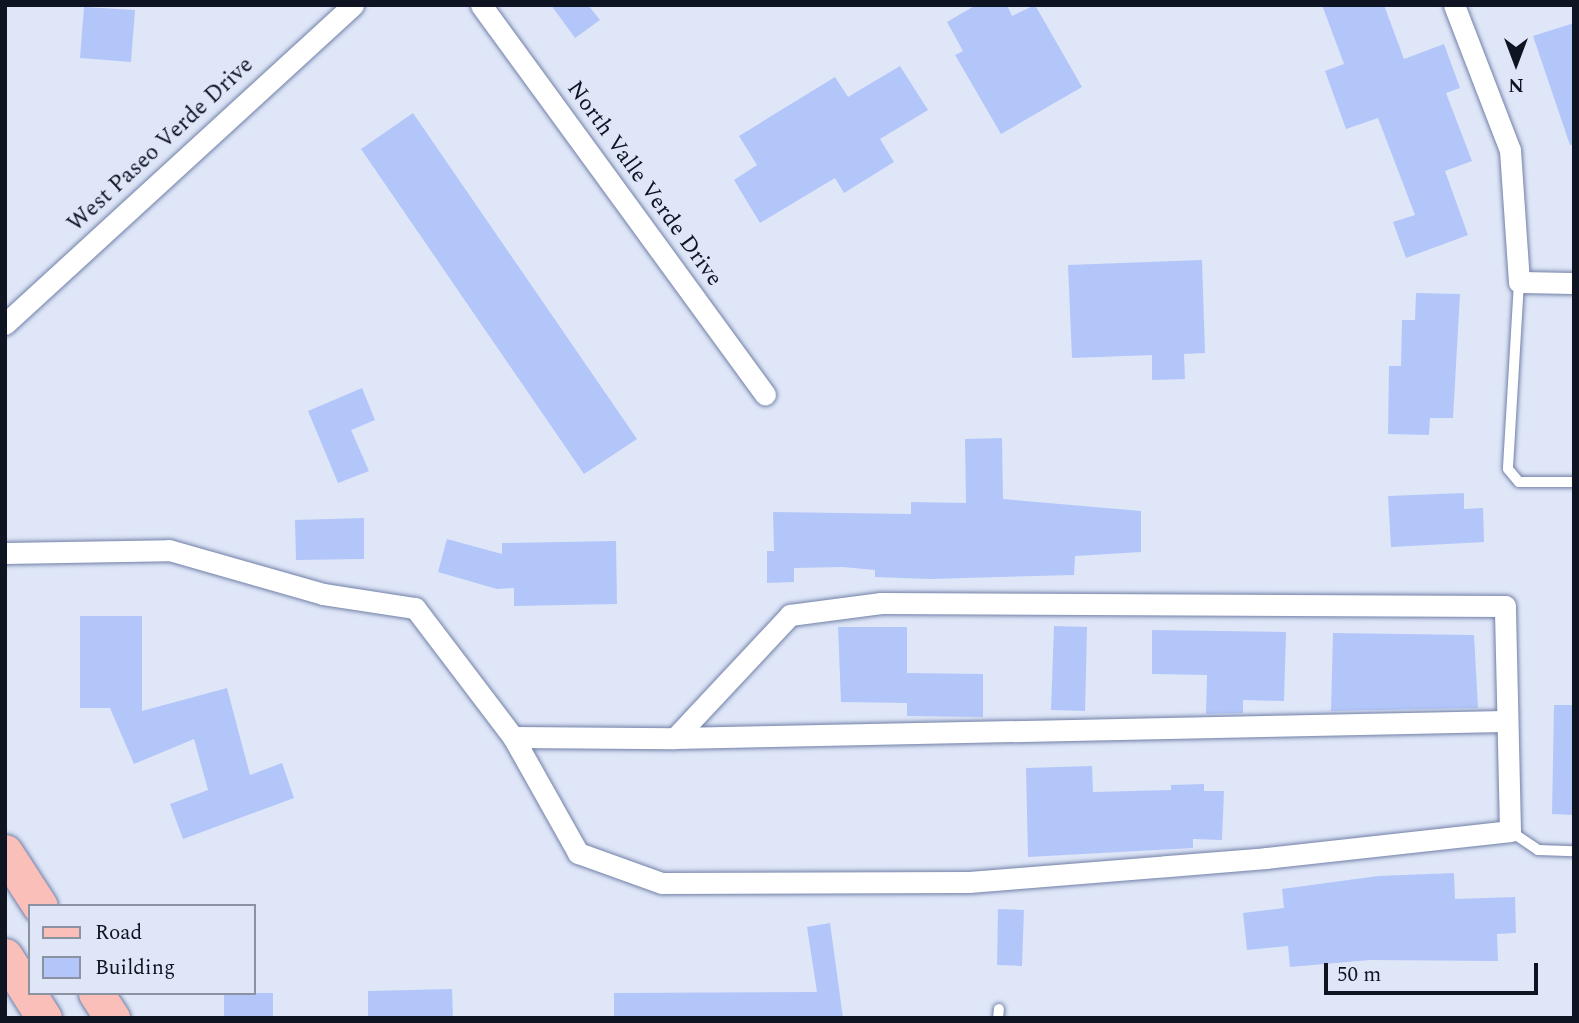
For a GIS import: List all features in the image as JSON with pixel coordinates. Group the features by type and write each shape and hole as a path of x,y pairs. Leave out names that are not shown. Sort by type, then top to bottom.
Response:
{"main road":[{"path":"5,852 39,904"},
{"path":"5,956 28,993"},
{"path":"30,995 44,1018"},
{"path":"97,995 112,1018"}],"street":[{"name":"West Paseo Verde Drive","path":"5,324 352,5"},
{"name":"North Valle Verde Drive","path":"481,5 765,394"},
{"path":"1454,5 1510,150 1520,282 1574,283"},
{"path":"5,553 169,550 323,594 415,608 513,737 578,853 662,883 969,882 1266,858 1510,831 1504,721 1505,606 881,603 790,615 675,738"},
{"path":"513,737 675,738 1504,721"}],"lane":[{"path":"1520,282 1508,469 1519,482 1574,482"},
{"path":"1510,831 1538,850 1574,851"}],"building":[{"path":"551,5 588,5 600,20 575,38"},
{"path":"976,5 1007,5 1012,16 1035,5 1082,87 1001,134 955,55 963,51 947,22"},
{"path":"1322,5 1384,5 1404,59 1444,44 1460,88 1446,93 1472,161 1445,171 1468,235 1406,258 1393,222 1415,215 1378,118 1346,129 1325,71 1344,64"},
{"path":"84,7 135,10 131,62 80,58"},
{"path":"1574,23 1574,144 1570,145 1533,36"},
{"path":"900,66 928,110 880,139 894,162 844,193 835,178 760,223 734,180 757,165 739,136 835,77 848,97"},
{"path":"413,113 637,439 584,474 361,149"},
{"path":"1202,260 1205,353 1184,354 1185,379 1152,380 1152,355 1072,358 1068,265"},
{"path":"1416,293 1460,294 1453,418 1430,418 1429,435 1388,434 1389,366 1401,366 1402,320 1415,320"},
{"path":"362,388 375,420 351,430 369,471 338,483 308,411"},
{"path":"1002,438 1003,499 1141,511 1141,552 1075,556 1074,575 930,579 875,577 875,570 842,567 794,568 794,582 767,583 767,551 774,551 773,512 911,514 911,502 966,503 965,439"},
{"path":"1464,493 1464,509 1483,508 1484,542 1391,547 1388,496"},
{"path":"364,518 364,559 296,560 295,520"},
{"path":"447,539 502,554 502,543 616,541 617,604 514,606 514,588 497,589 438,572"},
{"path":"80,616 142,616 142,711 227,688 250,775 282,763 294,798 183,839 170,804 208,790 194,739 134,764 110,708 80,708"},
{"path":"1054,626 1087,627 1085,711 1051,710"},
{"path":"838,627 907,627 907,673 983,674 983,717 907,716 907,703 841,702"},
{"path":"1152,630 1286,632 1284,701 1243,700 1243,713 1206,714 1207,675 1152,674"},
{"path":"1333,633 1474,635 1478,708 1331,711"},
{"path":"1554,705 1574,705 1574,815 1552,814"},
{"path":"1092,766 1093,792 1171,790 1171,785 1204,784 1204,791 1224,791 1222,840 1193,839 1193,848 1028,857 1026,768"},
{"path":"1454,873 1455,899 1515,897 1516,933 1497,934 1498,961 1370,960 1290,967 1288,946 1247,950 1243,913 1284,908 1282,889 1378,876"},
{"path":"998,909 1024,910 1022,966 997,965"},
{"path":"830,923 843,1018 614,1018 614,993 817,992 807,927"},
{"path":"452,989 453,1018 368,1018 368,991"},
{"path":"273,993 273,1018 224,1018 224,995"}]}
